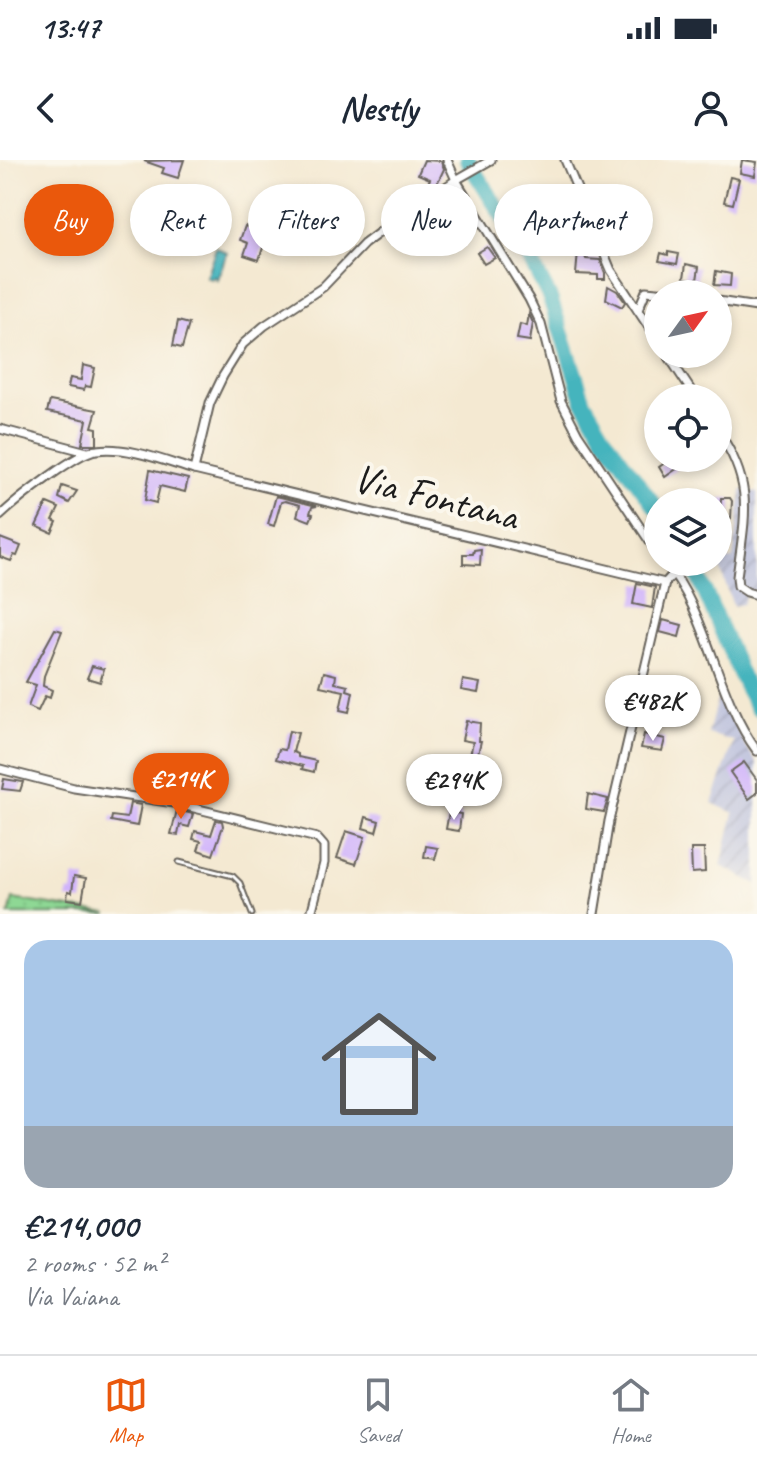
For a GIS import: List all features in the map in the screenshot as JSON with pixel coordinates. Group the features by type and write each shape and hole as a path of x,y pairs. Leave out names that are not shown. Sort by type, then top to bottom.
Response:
{"street":[{"path":"447,160 541,324 561,401 578,434 644,533"},
{"path":"194,470 210,403 243,344 264,326 323,287 364,244 491,160"},
{"path":"565,160 611,270 644,319"},
{"path":"638,310 644,296"},
{"path":"732,303 757,307"},
{"path":"0,429 87,452"},
{"name":"Via Fontana","path":"87,452 100,449 136,453 194,470 665,583"},
{"path":"0,516 87,452"},
{"path":"732,452 737,460 746,498 738,586 757,595"},
{"path":"594,914 614,794 665,583 671,576"},
{"path":"676,576 686,593 739,721 757,751"},
{"path":"0,769 74,788 174,803 317,838 325,850 311,914"}],"lane":[{"path":"179,862 233,876 240,883 252,914"}],"shaded area":[{"path":"742,490 757,492 757,593 747,590 743,604 733,606 723,576 732,576"},
{"path":"720,689 745,745 757,763 757,884 721,866 734,813 712,803 734,741 708,734"}],"green space":[{"path":"13,899 108,914 9,914"}],"water":[{"path":"213,256 226,256 217,280 214,276 211,279 206,277"}],"building":[{"path":"184,160 178,178 162,173 164,168 144,161"},
{"path":"424,160 441,161 444,169 437,184 428,183 430,179 418,174"},
{"path":"742,160 757,162 755,176 740,173"},
{"path":"730,177 739,179 733,204 724,202"},
{"path":"245,226 248,227 248,243 240,240"},
{"path":"248,243 248,256 260,256 259,260 244,255"},
{"path":"487,247 495,258 484,264 478,252"},
{"path":"668,252 679,254 677,264 659,261 661,253 668,255"},
{"path":"578,256 585,256 586,259 600,260 605,279 598,279 598,275 576,274"},
{"path":"686,264 699,267 697,280 684,278"},
{"path":"716,271 731,274 730,280 715,280"},
{"path":"608,286 617,291 625,302 622,307 606,299"},
{"path":"529,314 533,323 530,341 517,339 520,324 527,326"},
{"path":"178,321 189,324 182,348 173,346"},
{"path":"83,365 95,368 91,387 85,386 84,390 68,387 70,378 81,380"},
{"path":"50,401 97,410 92,427 97,428 97,444 82,444 87,420 47,412"},
{"path":"150,470 188,479 185,492 160,486 156,503 145,500"},
{"path":"62,486 77,491 69,503 59,498"},
{"path":"276,496 317,506 312,507 310,521 297,516 300,505 285,501 281,502 274,526 268,524"},
{"path":"47,503 59,508 53,520 57,522 52,533 36,526"},
{"path":"0,538 21,546 11,561 0,557"},
{"path":"481,549 480,565 463,564 463,554 473,554 474,550"},
{"path":"637,583 655,587 652,608 633,604"},
{"path":"663,620 682,625 679,637 660,632"},
{"path":"55,629 62,631 43,686 52,690 50,698 45,696 38,711 28,707 36,685 26,682"},
{"path":"92,666 104,669 100,682 87,678"},
{"path":"324,672 336,675 335,683 348,686 347,690 353,692 349,712 340,710 344,691 320,686"},
{"path":"653,679 671,686 669,692 666,691 665,695 650,692"},
{"path":"463,680 480,683 478,693 461,690"},
{"path":"466,721 480,723 481,741 475,766 468,764 473,742 462,740"},
{"path":"289,731 298,733 293,752 298,757 316,761 314,772 276,759 279,749 285,750"},
{"path":"644,734 665,739 662,751 641,748"},
{"path":"744,762 757,780 757,793 749,799 730,772"},
{"path":"459,766 473,769 470,783 456,781"},
{"path":"4,779 23,782 20,791 2,789"},
{"path":"588,794 608,799 604,812 586,809"},
{"path":"130,803 141,805 137,826 111,821 112,816 127,818"},
{"path":"177,810 193,814 189,827 180,825 178,835 171,834"},
{"path":"449,812 461,814 459,831 446,829"},
{"path":"366,817 379,821 376,832 363,828"},
{"path":"216,820 222,821 223,826 213,855 198,850 201,841 193,839 195,831 211,835"},
{"path":"346,831 365,837 356,864 337,858"},
{"path":"426,846 438,848 435,859 424,857"},
{"path":"691,849 704,849 705,872 692,873"},
{"path":"74,876 86,878 82,901 67,899 68,891 72,892"}],"waterway":[{"path":"467,160 532,263 550,298 584,402 605,438 644,491"},
{"path":"698,576 757,707"}]}
